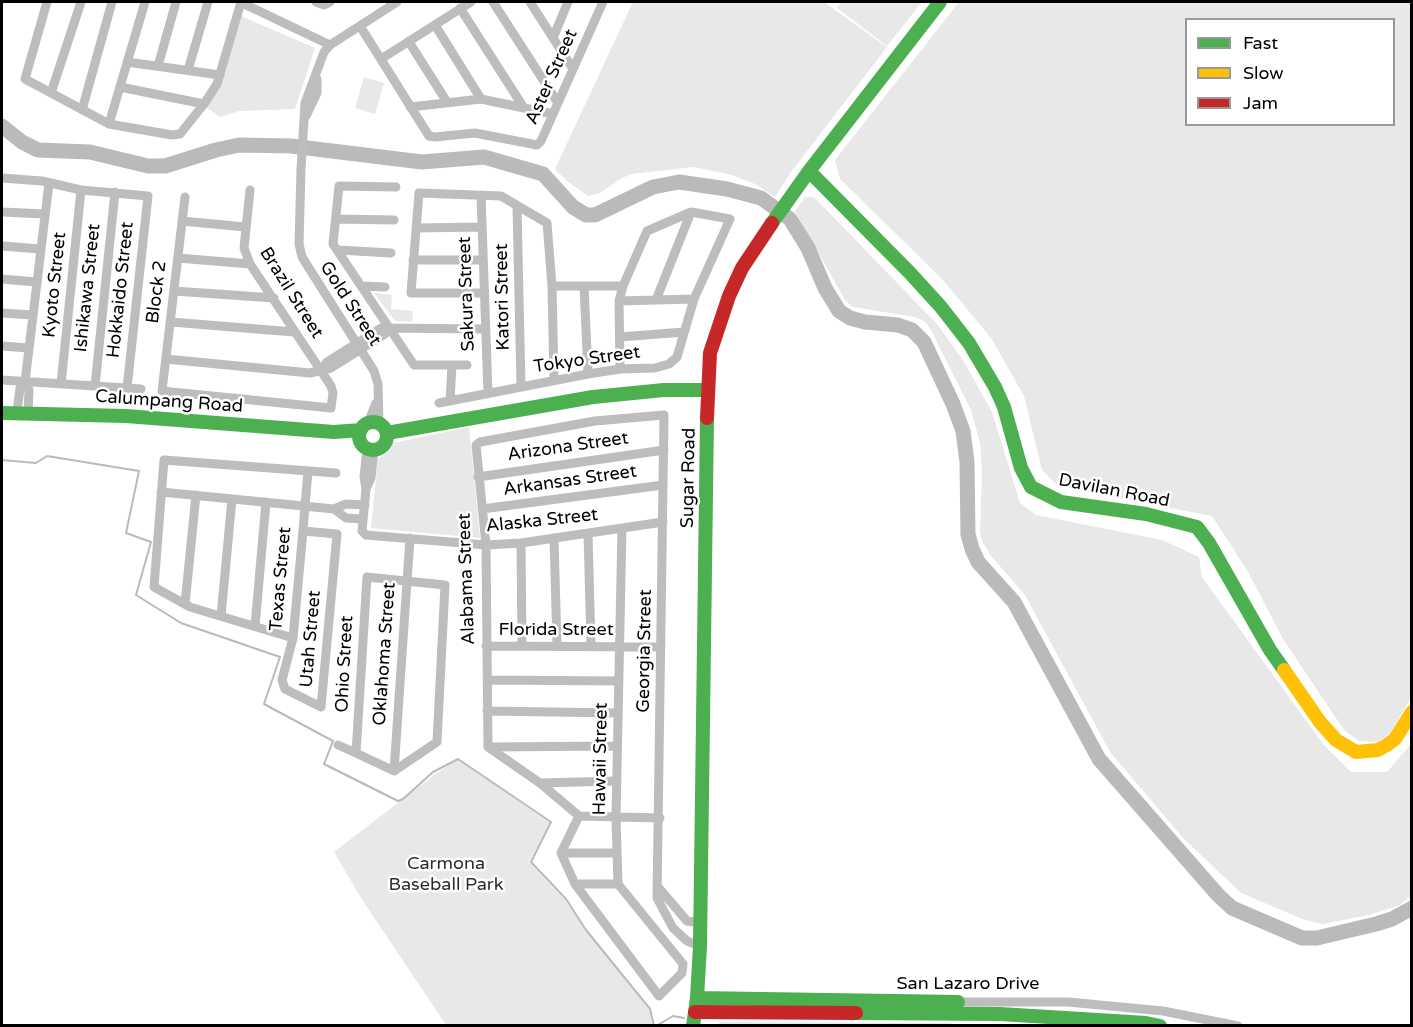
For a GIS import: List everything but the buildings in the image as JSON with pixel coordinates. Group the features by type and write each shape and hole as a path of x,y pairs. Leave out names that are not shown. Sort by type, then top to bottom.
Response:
{"main road":[{"name":"Sugar Road","path":"694,1019 700,946 707,390 710,353 729,296 742,268 772,222 940,2"},
{"name":"Davilan Road","path":"809,171 910,273 969,343 995,387 1004,408 1021,468 1031,487 1061,502 1146,514 1197,527 1209,543 1270,650 1320,722 1336,740 1347,747 1356,752 1367,752 1388,745 1395,739 1412,712"},
{"name":"Calumpang Road","path":"2,413 126,416 371,435 593,397 664,390 707,390"},
{"name":"San Lazaro Drive","path":"697,998 958,1002"},
{"name":"San Lazaro Drive","path":"694,1019 716,1014 1000,1014 1146,1023 1160,1026"}],"street":[{"path":"47,2 25,79 109,124 172,135 180,134 204,104 220,75 240,2 258,6 330,45 397,2"},
{"path":"51,93 81,2"},
{"path":"82,110 112,2"},
{"path":"109,124 145,2"},
{"path":"158,66 176,2"},
{"path":"188,70 208,2"},
{"path":"381,59 471,2"},
{"path":"493,2 558,103"},
{"path":"553,38 568,2"},
{"name":"Aster Street","path":"360,26 429,136 435,138 476,133 537,145 541,141 603,2"},
{"path":"531,3 573,69"},
{"path":"460,8 524,108"},
{"path":"435,25 482,99"},
{"path":"409,42 447,102"},
{"name":"Gold Street","path":"330,45 324,52 317,76 317,93 305,122 299,244 305,265 359,346 376,377 378,398 371,435"},
{"path":"127,62 220,75"},
{"path":"120,87 204,104"},
{"path":"410,107 482,99 553,114"},
{"path":"2,178 49,183 81,190 115,192"},
{"path":"22,412 29,390 25,382 28,348 49,183"},
{"path":"396,187 339,186 333,244 414,365 467,365"},
{"name":"Kyoto Street","path":"61,384 81,190"},
{"name":"Brazil Street","path":"250,190 244,248 250,264 331,386 333,393 331,408"},
{"name":"Hokkaido Street","path":"115,192 148,196 127,388"},
{"name":"Ishikawa Street","path":"94,386 115,192"},
{"path":"483,293 411,293 419,193 501,196 547,223 552,286 554,380"},
{"name":"Sakura Street","path":"481,195 488,393"},
{"name":"Block 2","path":"185,197 162,391 331,408"},
{"name":"Katori Street","path":"517,207 521,386"},
{"path":"2,212 45,214"},
{"path":"620,369 619,301 623,286 647,231 692,212"},
{"path":"656,300 692,212"},
{"name":"Tokyo Street","path":"439,403 588,374 620,369 656,368 669,364 677,357 694,299 730,219 692,212"},
{"path":"336,219 394,220"},
{"path":"182,221 245,227"},
{"path":"416,228 482,227"},
{"path":"2,246 40,249"},
{"path":"338,250 392,253"},
{"path":"178,258 250,264"},
{"path":"413,260 482,260"},
{"path":"2,279 36,282"},
{"path":"362,286 385,287"},
{"path":"552,286 623,286"},
{"path":"584,286 588,374"},
{"path":"174,291 274,298"},
{"path":"619,301 694,299"},
{"path":"2,313 32,315"},
{"path":"171,322 294,333"},
{"path":"166,359 310,373 331,368 359,346 385,334 389,328"},
{"path":"389,328 485,329"},
{"path":"620,337 684,332"},
{"path":"2,346 28,348"},
{"path":"450,400 452,365"},
{"path":"2,380 141,389"},
{"name":"Georgia Street","path":"664,415 660,818 657,898 679,934 687,941 700,946"},
{"name":"Alabama Street","path":"488,747 486,545 476,445 480,442 596,421 664,415"},
{"path":"334,509 346,518 363,519 366,489 371,478 371,435"},
{"name":"Arizona Street","path":"478,477 664,450"},
{"path":"293,638 185,604 154,587 164,460 336,473"},
{"name":"Texas Street","path":"285,689 282,680 293,638 308,471"},
{"name":"Arkansas Street","path":"482,509 663,485"},
{"path":"161,492 334,509 346,504 364,505"},
{"path":"185,604 196,495"},
{"path":"221,616 232,499"},
{"path":"255,626 266,502"},
{"name":"Alaska Street","path":"363,519 363,534 486,545 521,543 663,522"},
{"name":"Hawaii Street","path":"618,884 616,817 622,528"},
{"name":"Utah Street","path":"285,689 321,707 337,534 303,531"},
{"path":"588,533 591,646"},
{"path":"554,537 557,646"},
{"name":"Oklahoma Street","path":"394,771 410,538"},
{"path":"521,543 522,646"},
{"name":"Ohio Street","path":"356,753 367,577 406,581"},
{"path":"338,745 394,771 436,742 445,585 406,581"},
{"name":"Florida Street","path":"486,646 662,647"},
{"path":"487,680 619,681"},
{"path":"487,711 618,713"},
{"path":"488,747 617,746"},
{"path":"488,747 540,783 579,816 660,818"},
{"path":"540,783 617,781"},
{"path":"561,854 579,816"},
{"path":"561,854 616,853"},
{"path":"561,854 575,884 659,996 682,973 683,964 618,884 575,884"},
{"path":"658,887 687,921 700,923"},
{"path":"666,915 676,907"},
{"name":"San Lazaro Drive","path":"958,1002 1068,1002 1162,1011 1238,1026"}],"green space":[{"path":"633,2 824,2 887,47 791,172 775,197 755,184 732,175 694,167 632,174 600,193 588,196 555,169"},
{"path":"841,2 922,2 887,46 837,8"},
{"path":"959,2 1411,2 1412,696 1390,733 1378,742 1359,741 1344,730 1283,639 1247,570 1212,516 1058,486 1042,470 1024,396 991,338 942,279 840,179 835,160"},
{"path":"241,16 315,48 295,109 239,111 220,117 206,107"},
{"path":"364,77 384,83 375,114 355,108"},
{"path":"805,197 814,197 938,325 966,365 992,412 1020,503 1036,515 1162,540 1199,557 1202,577 1323,744 1351,772 1387,772 1411,744 1411,896 1400,905 1369,915 1323,924 1305,920 1241,893 1184,839 1110,752 1025,595 992,557 982,541 980,443 971,410 932,332 926,322 915,317 853,307 845,300 795,211"},
{"path":"374,293 392,295 391,309 413,311 412,322 395,321"},
{"path":"469,427 480,538 371,528 378,459 391,449 393,443"},
{"name":"Carmona Baseball Park","path":"458,759 550,823 529,862 565,900 649,1010 651,1025 446,1025 363,901 334,852"},
{"path":"719,1022 951,1023 951,1025 719,1026"}],"waterway":[{"path":"2,126 22,142 38,150 90,152 148,166 165,166 239,145 291,146 422,162 484,157 543,174 573,207 586,215 595,215 653,187 679,182 727,189 761,198 790,219 808,248 825,288 839,311 850,318 865,322 898,325 912,330 924,342 963,431 967,462 968,534 978,562 1014,602 1099,759 1218,895 1232,908 1302,938 1317,938 1376,924 1392,919 1412,908"},
{"path":"2,460 36,463 47,456 139,471 126,533 151,542 136,595 181,623 280,657 264,704 333,741 324,764 398,801 433,772 458,759 551,822 531,862 566,899 586,930 650,1009 654,1026"},
{"path":"656,1026 673,1016 684,1018"}],"traffic: fast":[{"path":"772,223 809,171 940,2"},
{"path":"809,171 910,273 969,343 1004,407 1021,468 1031,487 1061,502 1146,514 1197,527 1209,543 1270,650 1284,670"},
{"path":"387,433 593,397 664,390 707,390"},
{"path":"2,413 126,416 334,432 361,430"},
{"path":"693,1026 700,946 707,418"},
{"path":"373,422 383,426 387,436 383,446 373,450 363,446 359,436 363,426 373,422"},
{"path":"697,998 958,1002"},
{"path":"856,1013 1000,1014 1146,1023 1160,1026"}],"traffic: slow":[{"path":"1284,670 1320,722 1336,740 1356,752 1378,750 1387,745 1395,739 1412,712"}],"traffic: jam":[{"path":"707,418 710,353 729,296 742,268 772,223"},
{"path":"695,1012 856,1013"}]}
